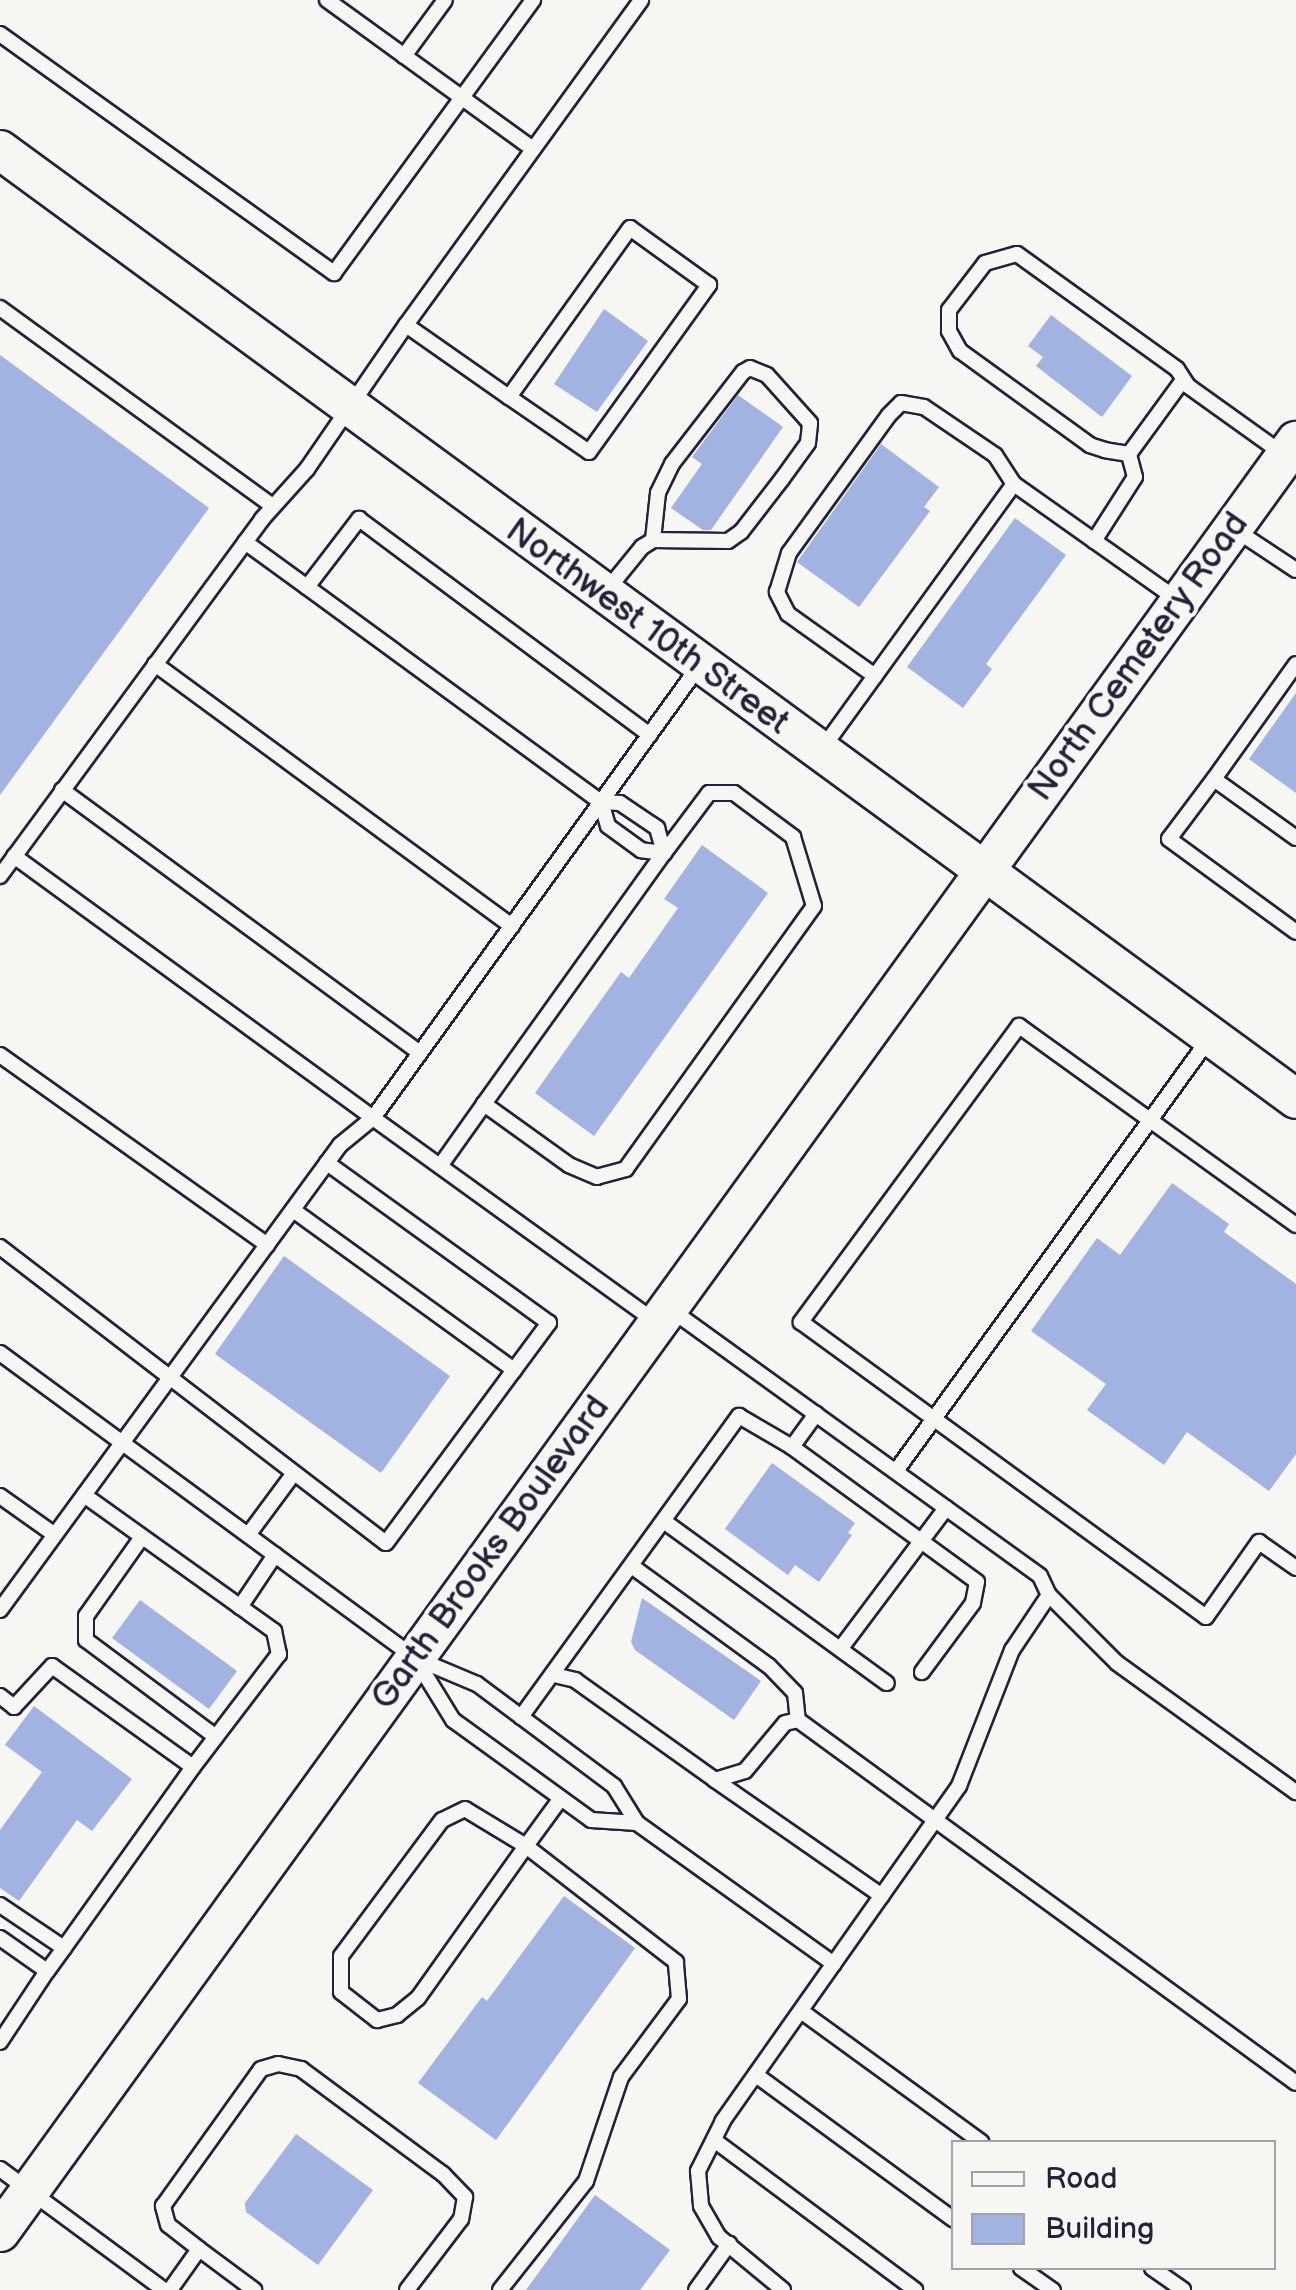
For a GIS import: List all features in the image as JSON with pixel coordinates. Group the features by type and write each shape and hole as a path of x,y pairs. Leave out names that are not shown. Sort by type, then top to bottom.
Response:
{"street":[{"name":"Northwest 10th Street","path":"0,150 982,874 1296,1099"},
{"name":"North Cemetery Road","path":"982,874 1233,528 1292,453"},
{"name":"Garth Brooks Boulevard","path":"0,2232 15,2179 415,1658 982,874"}],"lane":[{"path":"326,0 533,150"},
{"path":"404,56 445,0"},
{"path":"0,34 334,274 533,0"},
{"path":"0,876 244,542 307,469 641,0"},
{"path":"406,325 509,397 589,452 710,285 630,228 509,397"},
{"path":"1129,454 1090,445 960,351 949,331 949,310 985,263 1017,254 1177,369 1183,380 1292,453"},
{"path":"0,308 273,506"},
{"path":"603,594 642,547 654,540 728,541 741,532 801,454 811,434 810,423 767,375 750,368 743,372 672,464 658,493 654,540"},
{"path":"1129,454 1183,380"},
{"path":"875,676 788,614 777,592 789,552 888,415 901,403 924,408 995,455 1014,484 1179,602"},
{"path":"1094,541 1135,477 1129,454"},
{"path":"819,753 1014,484"},
{"path":"308,587 358,519 650,734"},
{"path":"1233,528 1296,570"},
{"path":"244,542 601,802 620,802 657,828 664,853"},
{"path":"155,664 512,926"},
{"path":"1296,664 1169,839 1296,932"},
{"path":"0,1610 340,1145 373,1118 700,666"},
{"path":"1214,779 1296,838"},
{"path":"62,790 420,1053"},
{"path":"440,1166 484,1104 664,853 709,793 734,794 793,837 814,906 626,1169 597,1177 569,1164 484,1104"},
{"path":"601,802 608,826 641,850 664,853"},
{"path":"14,856 440,1166 816,1414 1040,1576 1049,1595 1117,1663 1296,1792"},
{"path":"1296,1225 1019,1026 802,1322 1206,1617 1258,1542 1296,1568"},
{"path":"896,1471 1210,1038"},
{"path":"0,1055 267,1246"},
{"path":"0,1246 386,1543 549,1323 327,1163"},
{"path":"293,1210 514,1370"},
{"path":"0,1353 415,1658 477,1684 614,1786 638,1822 834,1964"},
{"path":"792,1448 816,1414"},
{"path":"521,1717 739,1416 792,1448 977,1582 973,1603 922,1672"},
{"path":"248,1535 294,1473"},
{"path":"0,2042 193,1767 280,1654 274,1631 84,1495"},
{"path":"0,1496 55,1535"},
{"path":"842,1648 946,1508"},
{"path":"665,1522 887,1683"},
{"path":"142,1537 86,1616 86,1640 216,1738"},
{"path":"240,1607 275,1555"},
{"path":"633,1567 769,1666 795,1694 798,1720 1296,2083"},
{"path":"783,2290 719,2237 701,2206 698,2171 756,2075 959,1786 1012,1650 1049,1595"},
{"path":"415,1658 453,1720 591,1820 638,1822"},
{"path":"0,1696 14,1707 52,1666 193,1767"},
{"path":"554,1675 574,1680 882,1896"},
{"path":"715,1780 745,1771 785,1723 798,1720"},
{"path":"500,2290 586,2182 621,2077 679,1999 676,1962 526,1846 465,1810 442,1820 341,1956 341,1992 377,2020 398,2015 418,1998 526,1846 561,1798"},
{"path":"0,1905 64,1948"},
{"path":"0,1938 47,1971"},
{"path":"801,2011 978,2140"},
{"path":"254,2290 168,2225 163,2206 261,2069 278,2064 301,2069 443,2174 464,2197 460,2219 408,2290"},
{"path":"756,2075 951,2218"},
{"path":"714,2140 915,2290"},
{"path":"15,2179 167,2290 199,2249"},
{"path":"696,2290 729,2244"},
{"path":"1024,2270 1053,2290"},
{"path":"1155,2270 1183,2290"}],"building":[{"path":"604,309 648,341 597,412 554,384"},
{"path":"1051,315 1132,376 1102,417 1036,366 1043,357 1028,346"},
{"path":"0,355 209,508 0,795"},
{"path":"738,395 783,427 711,530 703,530 671,508 702,464 692,457"},
{"path":"881,444 939,487 924,507 930,511 859,607 797,562"},
{"path":"1015,518 1066,555 986,664 992,669 963,708 907,667"},
{"path":"1296,693 1296,793 1249,759"},
{"path":"702,845 768,893 594,1136 535,1093 621,972 629,978 678,908 664,899"},
{"path":"1172,1183 1229,1224 1224,1232 1296,1284 1296,1454 1269,1491 1187,1432 1164,1465 1087,1410 1106,1384 1031,1331 1097,1238 1120,1255"},
{"path":"284,1256 450,1376 381,1473 215,1354"},
{"path":"772,1463 855,1523 848,1533 852,1535 819,1582 795,1565 788,1575 725,1529"},
{"path":"642,1598 761,1681 734,1720 635,1650 631,1642"},
{"path":"140,1600 237,1671 209,1709 112,1638"},
{"path":"34,1706 132,1779 92,1831 77,1820 19,1901 0,1888 0,1830 42,1772 5,1745"},
{"path":"564,1896 635,1948 496,2140 418,2083 482,1997 487,2001"},
{"path":"296,2134 373,2190 318,2265 246,2212 245,2203"},
{"path":"595,2195 670,2250 640,2290 526,2290"}]}
